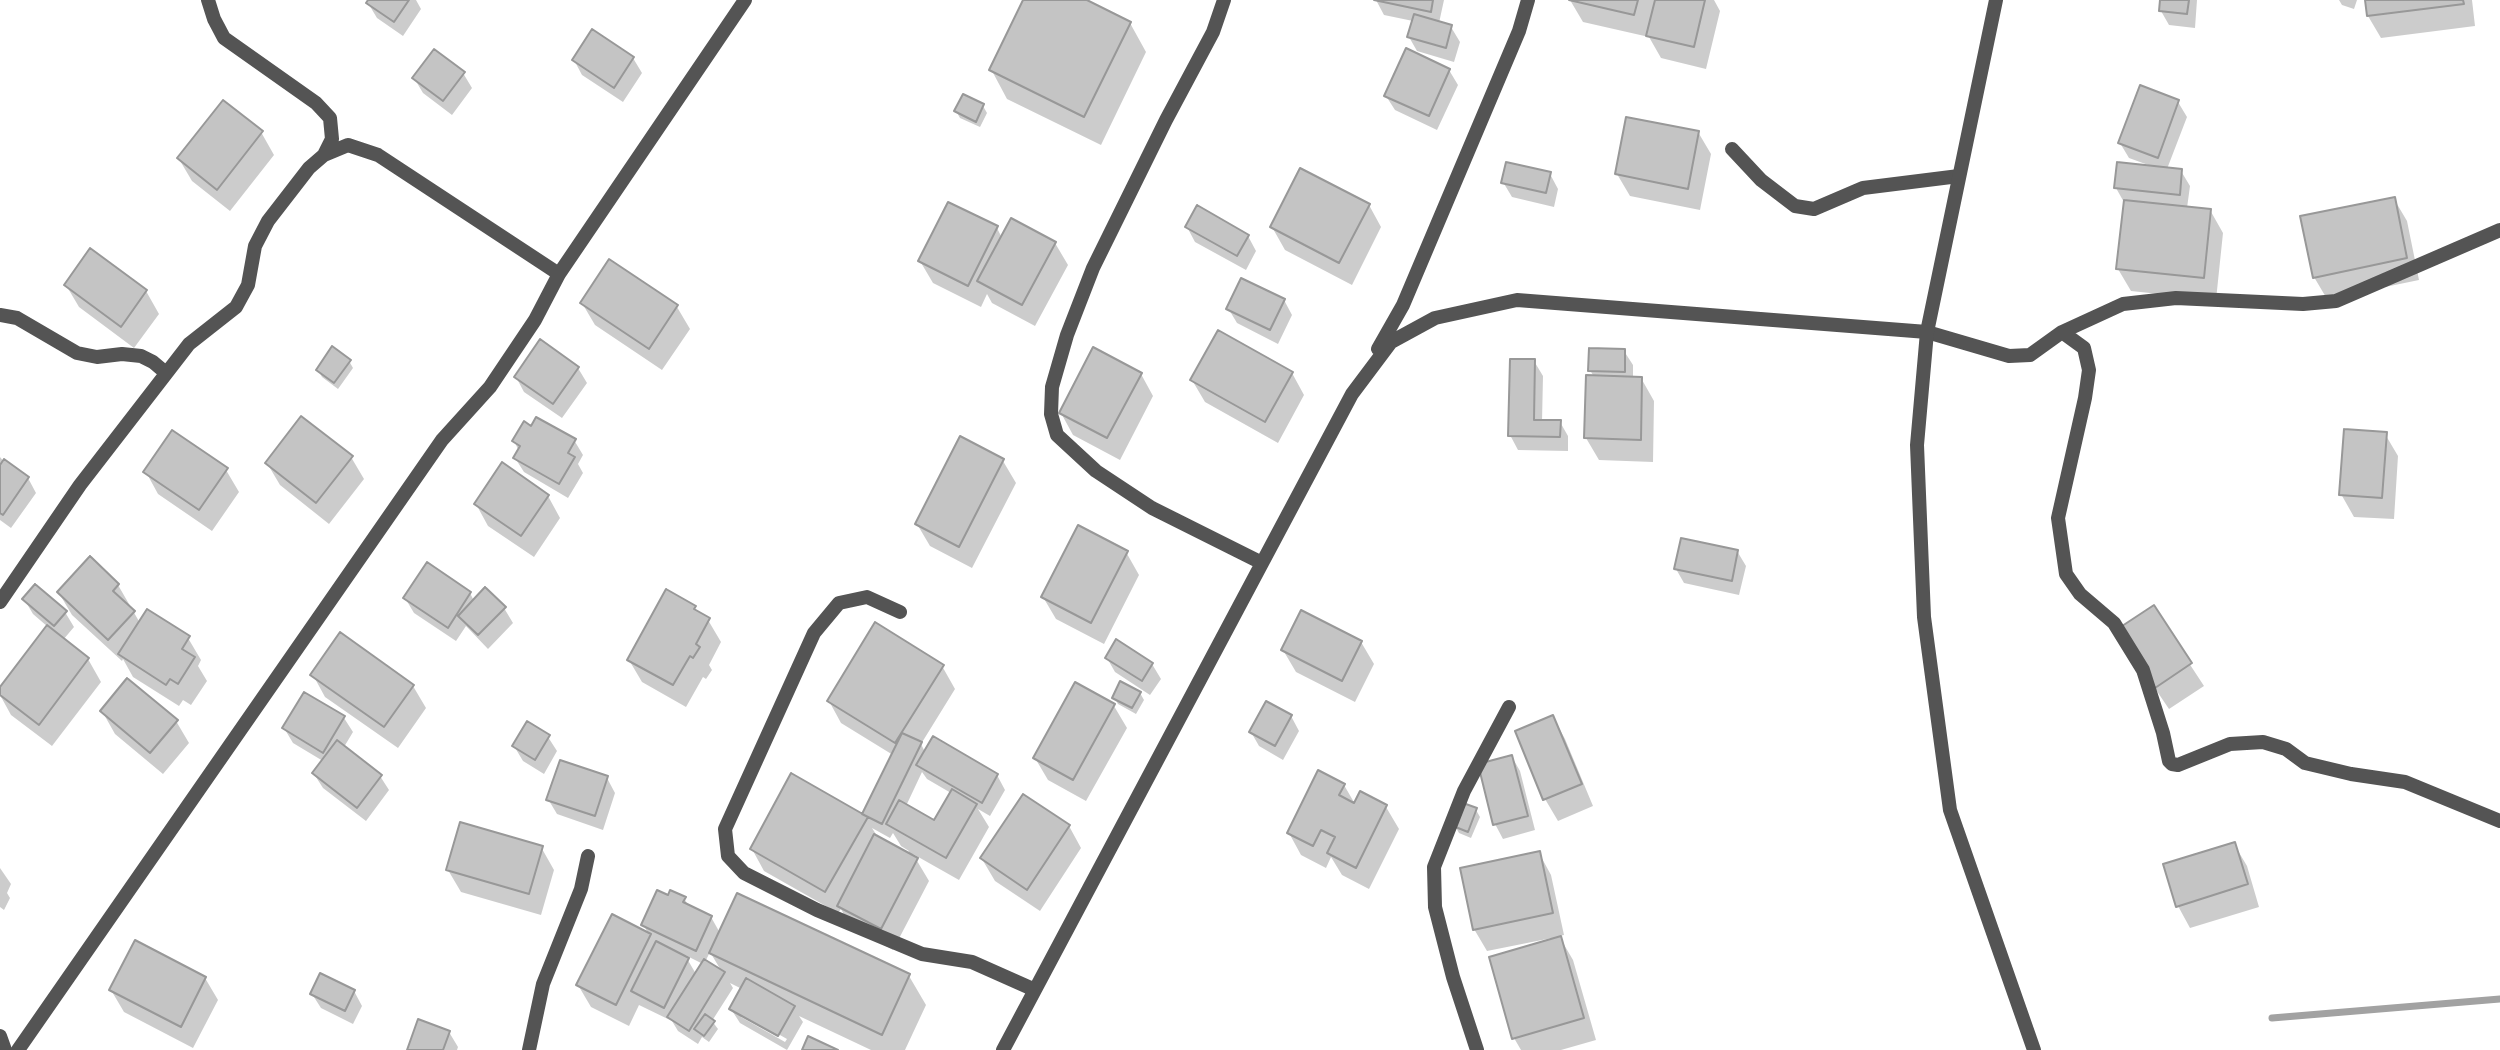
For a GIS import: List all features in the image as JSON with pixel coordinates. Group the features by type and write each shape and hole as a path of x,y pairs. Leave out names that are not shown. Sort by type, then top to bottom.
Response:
{"street":[{"path":"208,0 224,38 316,103 330,118 332,139 324,155"},
{"path":"18,1050 442,440 490,387 535,320 559,274 745,0"},
{"path":"1224,0 1213,32 1093,268 1067,335 1052,387 1051,414 1057,435 1096,471 1152,508 1262,563"},
{"path":"1003,1050 1352,394 1403,305 1520,31 1528,0"},
{"path":"1996,0 1927,332 1917,445 1924,617 1950,810 2034,1050"},
{"path":"0,602 80,485 189,344 236,307 248,285 255,246 268,221 309,168 324,155 348,145 378,155 559,274"},
{"path":"1732,149 1761,180 1795,206 1814,209 1863,188 1959,176"},
{"path":"1352,394 1391,342 1435,318 1517,300 1927,332 2009,356 2030,355 2062,332 2123,303 2176,298 2303,304 2336,301 2500,230"},
{"path":"0,315 17,318 77,353 97,357 122,354 141,356 166,373"},
{"path":"2062,332 2084,348 2089,370 2058,518 2066,574 2080,594 2114,624 2143,670 2169,761 2178,765 2230,744 2263,742 2286,749 2305,763 2351,774 2405,782 2500,821"},
{"path":"900,612 867,597 839,603 814,632 724,829 727,856 744,873 817,910 922,954 972,962 1035,990"},
{"path":"1477,1050 1453,977 1435,907 1434,867 1464,791 1509,707"},
{"path":"529,1050 543,984 581,889 588,856"},
{"path":"0,1036 5,1050"}],"building":[{"path":"368,0 409,0 394,22 366,3"},
{"path":"1023,0 1087,0 1131,22 1084,117 989,70"},
{"path":"1374,0 1433,0 1431,12"},
{"path":"1569,0 1638,0 1634,15"},
{"path":"1655,0 1705,0 1694,47 1646,36"},
{"path":"2160,0 2189,0 2187,14 2159,11"},
{"path":"2365,0 2463,0 2464,4 2367,16"},
{"path":"1414,14 1452,25 1446,48 1407,37"},
{"path":"592,29 634,57 614,88 572,60"},
{"path":"1406,48 1450,69 1429,116 1384,96"},
{"path":"434,49 465,72 443,101 412,78"},
{"path":"2140,85 2179,100 2158,158 2118,143"},
{"path":"963,94 984,104 976,122 954,111"},
{"path":"223,100 263,131 217,190 177,158"},
{"path":"1626,117 1699,131 1688,189 1615,174"},
{"path":"1506,162 1551,172 1546,193 1501,183"},
{"path":"2117,162 2182,169 2180,195 2114,188"},
{"path":"1300,168 1370,204 1339,263 1270,227"},
{"path":"2395,197 2407,258 2313,278 2300,216"},
{"path":"2124,200 2211,209 2204,278 2116,269"},
{"path":"948,202 998,226 968,286 918,261"},
{"path":"1197,205 1249,235 1237,256 1185,227"},
{"path":"1011,218 1056,242 1022,305 977,281"},
{"path":"90,248 147,290 121,327 64,285"},
{"path":"609,259 678,305 649,349 580,303"},
{"path":"1241,278 1285,299 1270,330 1226,309"},
{"path":"1218,330 1293,372 1265,422 1190,380"},
{"path":"540,339 579,367 553,404 514,377"},
{"path":"332,346 351,360 334,383 316,370"},
{"path":"1093,347 1142,373 1107,438 1059,413"},
{"path":"1589,348 1625,349 1625,372 1588,371"},
{"path":"1510,359 1535,359 1534,420 1561,420 1560,437 1508,436"},
{"path":"1586,375 1642,377 1641,440 1584,438"},
{"path":"301,416 353,456 316,503 265,463"},
{"path":"536,417 576,439 568,453 575,457 559,484 513,458 520,446 512,441 524,421 531,426"},
{"path":"2344,429 2387,432 2382,498 2339,495"},
{"path":"172,430 228,468 199,510 143,472"},
{"path":"960,436 1004,459 959,547 915,524"},
{"path":"4,459 29,477 3,515 0,513 0,465"},
{"path":"502,462 549,495 521,536 474,504"},
{"path":"1078,525 1128,551 1091,623 1041,597"},
{"path":"1681,538 1738,550 1732,581 1674,569"},
{"path":"90,556 119,584 113,591 135,611 108,640 57,592"},
{"path":"427,562 471,592 448,628 403,598"},
{"path":"35,584 67,611 54,626 22,599"},
{"path":"485,587 506,607 478,635 458,616"},
{"path":"666,589 696,606 694,609 710,618 696,644 700,647 693,658 690,656 673,685 627,660"},
{"path":"2154,605 2192,663 2155,688 2116,630"},
{"path":"147,609 190,636 182,649 195,657 178,684 170,679 166,685 118,654"},
{"path":"1301,610 1362,641 1342,681 1281,650"},
{"path":"875,622 944,665 895,743 827,701"},
{"path":"47,625 89,658 39,725 0,695 0,687"},
{"path":"340,632 414,685 384,727 310,675"},
{"path":"1116,639 1153,663 1142,681 1105,658"},
{"path":"127,678 178,720 150,753 100,711"},
{"path":"1120,681 1141,692 1132,708 1112,698"},
{"path":"1075,682 1115,704 1073,780 1033,758"},
{"path":"304,692 345,716 323,753 282,728"},
{"path":"1266,701 1292,715 1275,746 1249,732"},
{"path":"1553,715 1582,784 1543,800 1515,731"},
{"path":"527,721 550,735 535,760 512,746"},
{"path":"902,733 922,742 882,824 862,814"},
{"path":"933,736 998,774 982,803 916,765"},
{"path":"337,740 382,775 357,808 312,773"},
{"path":"1512,755 1528,816 1493,825 1478,764"},
{"path":"560,760 608,776 595,816 546,800"},
{"path":"1318,770 1345,784 1339,795 1354,803 1360,791 1387,805 1356,868 1327,853 1335,837 1321,830 1313,846 1287,833"},
{"path":"791,773 868,817 825,892 750,849"},
{"path":"952,789 977,804 946,858 886,824 899,800 934,820"},
{"path":"1023,794 1070,825 1027,890 980,858"},
{"path":"1463,803 1477,808 1468,832 1453,826"},
{"path":"460,822 543,846 529,894 446,870"},
{"path":"874,834 918,858 881,929 837,906"},
{"path":"2235,842 2248,884 2176,907 2163,864"},
{"path":"1540,851 1553,913 1473,930 1460,868"},
{"path":"657,890 668,895 670,890 686,897 683,902 712,916 696,951 641,925"},
{"path":"737,893 910,974 882,1035 709,953"},
{"path":"612,914 651,934 616,1005 576,985"},
{"path":"1561,936 1584,1018 1512,1039 1489,957"},
{"path":"135,940 206,977 181,1027 109,990"},
{"path":"656,941 689,958 664,1008 631,991"},
{"path":"704,959 725,972 689,1031 667,1017"},
{"path":"320,973 355,990 345,1011 310,994"},
{"path":"746,978 795,1006 778,1036 729,1009"},
{"path":"705,1014 715,1021 704,1036 694,1029"},
{"path":"418,1019 450,1031 443,1050 407,1050"},
{"path":"808,1036 838,1050 802,1050"}],"waterway":[{"path":"2272,1018 2500,999"}]}
